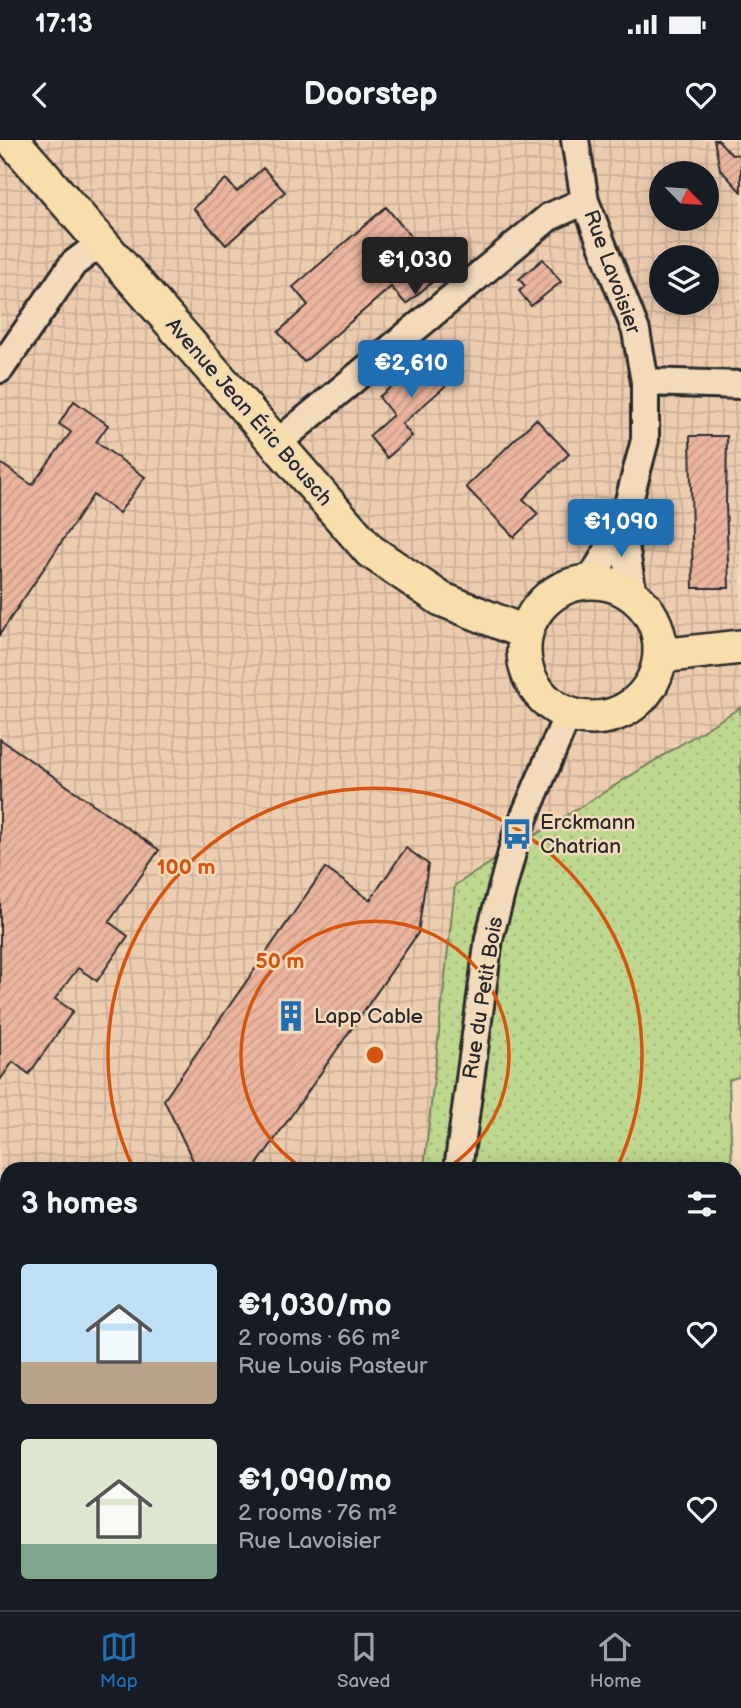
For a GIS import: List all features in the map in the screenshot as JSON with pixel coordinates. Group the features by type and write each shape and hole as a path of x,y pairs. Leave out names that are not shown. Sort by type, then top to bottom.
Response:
{"main road":[{"name":"Avenue Jean Éric Bousch","path":"12,140 370,551 441,599 526,633"},
{"path":"590,582 612,585 633,595 649,612 658,633 660,656 655,676 644,694 628,708 609,716 588,718 568,714 550,704 537,690 528,672 524,652 526,633 535,613 550,597 568,586 590,582"},
{"path":"660,656 741,647"}],"street":[{"name":"Rue Lavoisier","path":"575,140 585,201 636,331 645,382 645,440 622,527 590,582"},
{"path":"276,444 549,217 585,201"},
{"path":"0,369 73,264 102,242"},
{"path":"645,382 741,386"},
{"name":"Rue Lavoisier","path":"622,527 633,595"},
{"name":"Rue du Petit Bois","path":"459,1162 489,938 517,834 568,714"}],"shaded area":[{"path":"0,140 741,140 741,707 455,885 425,1162 0,1162"}],"green space":[{"path":"741,707 741,1076 729,1080 732,1162 425,1162 455,885"}],"building":[{"path":"714,140 718,140 732,155 741,154 741,192 720,169"},
{"path":"263,168 285,192 226,245 193,208 226,179 237,192"},
{"path":"386,207 428,257 436,250 450,267 406,304 391,287 304,362 278,332 308,305 293,287"},
{"path":"543,259 561,282 531,306 519,291 525,286 519,279"},
{"path":"441,355 458,375 402,424 412,436 387,458 369,436 393,415 379,397 427,356"},
{"path":"74,401 108,425 96,442 145,477 119,513 93,495 0,634 0,463 32,485 71,432 59,424"},
{"path":"536,419 569,454 523,499 538,514 514,537 466,487"},
{"path":"690,436 727,436 729,588 693,588"},
{"path":"0,739 159,850 109,922 128,936 97,981 78,968 55,999 73,1011 29,1074 13,1062 0,1080"},
{"name":"Lapp Cable","path":"406,848 428,864 418,933 259,1162 194,1162 164,1100 325,868 370,900"}],"place":[{"name":"Erckmann Chatrian","path":"517,834"},
{"name":"Lapp Cable","path":"291,1016"}]}
